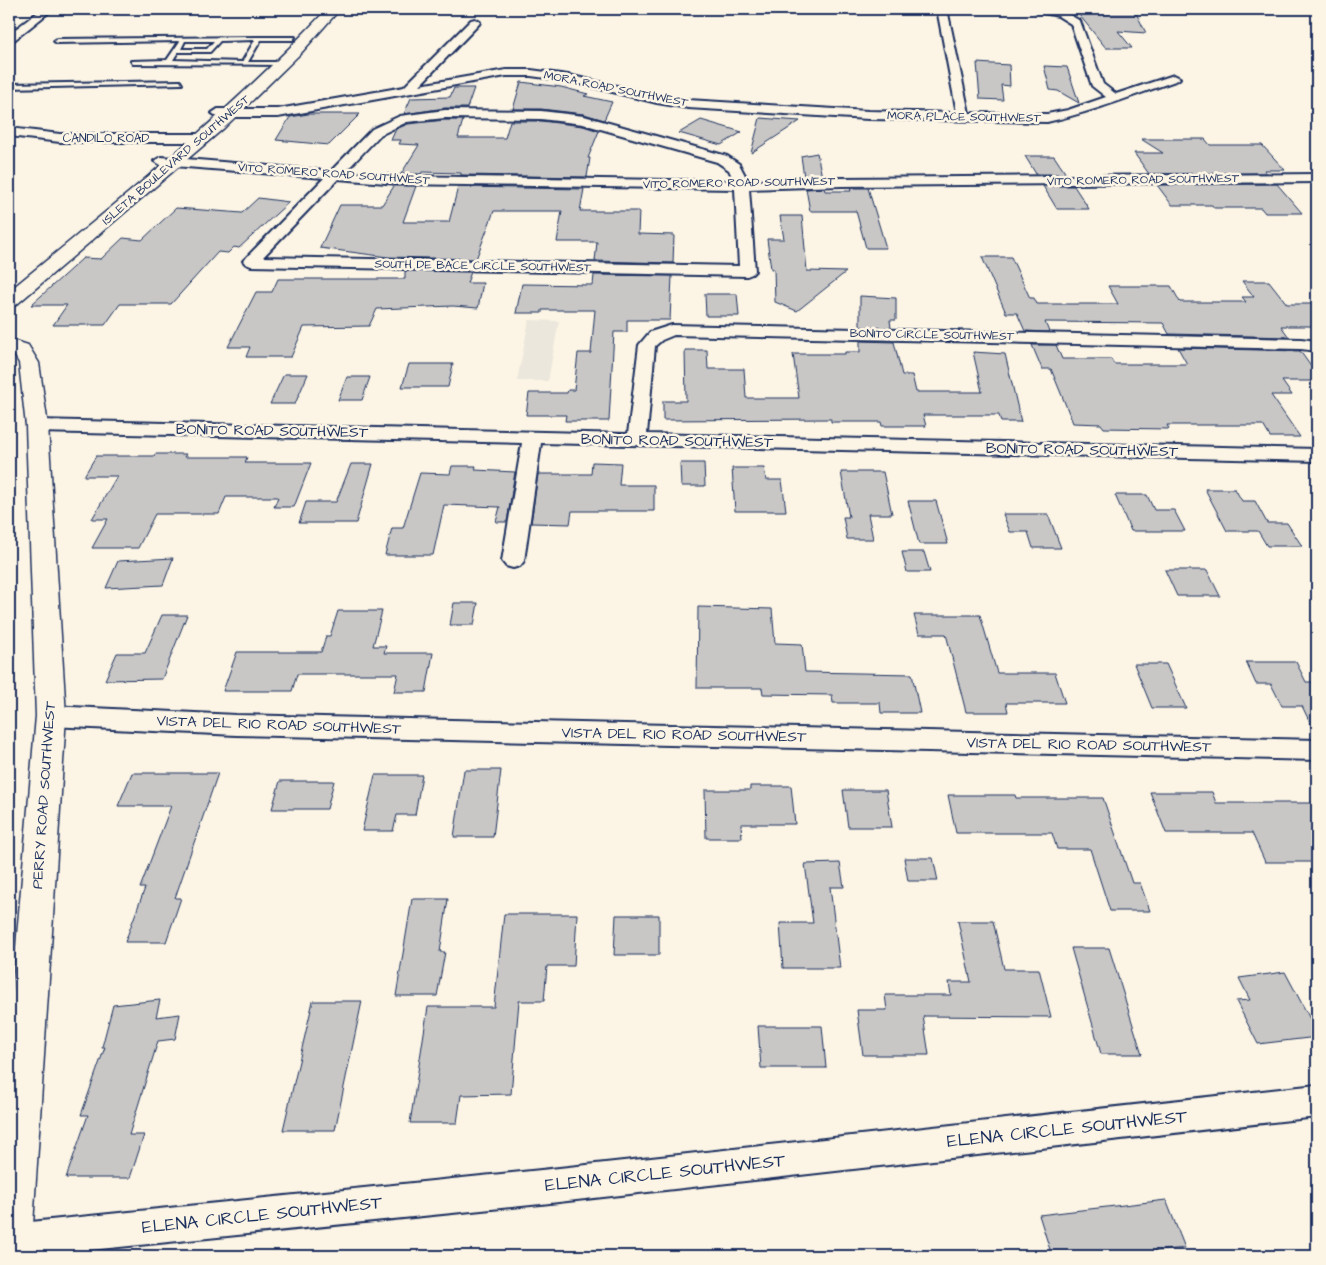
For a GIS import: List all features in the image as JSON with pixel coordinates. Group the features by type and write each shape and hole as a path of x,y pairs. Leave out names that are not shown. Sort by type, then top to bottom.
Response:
{"main road":[{"name":"ISLETA BOULEVARD SOUTHWEST","path":"277,64 293,38 318,9"},
{"name":"ISLETA BOULEVARD SOUTHWEST","path":"9,285 196,138 225,113 334,9"},
{"name":"ISLETA BOULEVARD SOUTHWEST","path":"9,301 168,161"},
{"name":"PERRY ROAD SOUTHWEST","path":"9,345 21,349 29,363 37,426 51,716 11,1248"}],"street":[{"path":"9,39 48,9"},
{"path":"942,9 964,118"},
{"path":"1039,9 1072,19 1076,24 1098,86 1116,99"},
{"path":"408,90 475,22"},
{"name":"MORA ROAD SOUTHWEST","path":"225,113 278,113 484,75 531,73 584,81 657,99 688,104 868,115"},
{"name":"MORA PLACE SOUTHWEST","path":"868,115 1047,118 1071,113 1116,99 1174,78"},
{"path":"332,176 376,132 404,119 445,114 531,114 584,120 710,155 734,167 738,172 742,185"},
{"name":"CANDILO ROAD","path":"9,132 60,138 196,138"},
{"name":"VITO ROMERO ROAD SOUTHWEST","path":"168,161 332,176 447,182 742,185 841,182 1317,178"},
{"name":"SOUTH DE BACE CIRCLE SOUTHWEST","path":"332,176 251,261 747,271 742,185"},
{"name":"BONITO CIRCLE SOUTHWEST","path":"637,440 647,345 656,336 672,330 1301,344 1317,346"},
{"name":"BONITO ROAD SOUTHWEST","path":"37,426 1317,455"},
{"path":"513,561 532,438"},
{"name":"VISTA DEL RIO ROAD SOUTHWEST","path":"51,716 236,725 1317,750"},
{"name":"ELENA CIRCLE SOUTHWEST","path":"11,1248 1317,1101"}],"lane":[{"path":"244,64 259,38"},
{"path":"57,41 293,38"},
{"path":"169,62 184,39"},
{"path":"176,50 208,51 218,39"},
{"path":"133,62 277,64"},
{"path":"9,86 180,84"}],"shaded area":[{"path":"529,320 559,321 548,381 517,381"}],"building":[{"path":"1070,9 1134,9 1146,33 1118,31 1132,48 1106,48 1080,16"},
{"path":"977,63 1009,65 1010,86 1001,85 1003,100 980,99"},
{"path":"1044,66 1067,67 1079,103 1058,91 1050,90"},
{"path":"521,82 561,87 588,94 584,96 612,102 604,120 584,114 541,109 513,109"},
{"path":"454,88 474,88 467,108 445,108 404,114 411,98 450,97"},
{"path":"308,114 360,114 329,145 276,140 290,117"},
{"path":"760,118 800,121 751,153"},
{"path":"463,120 458,138 505,138 510,121 541,121 583,126 599,131 588,158 590,158 587,177 461,175 461,173 422,172 421,174 401,174 419,145 399,144 401,140 391,140 396,129 408,124"},
{"path":"701,120 742,132 721,145 679,133"},
{"path":"1141,139 1205,139 1210,145 1262,145 1285,170 1264,170 1266,173 1149,174 1134,153 1163,153"},
{"path":"817,153 822,177 804,177 801,156"},
{"path":"1025,156 1054,156 1066,174 1036,174"},
{"path":"1277,184 1302,213 1265,213 1261,208 1214,208 1212,205 1172,205 1157,185"},
{"path":"394,186 416,186 403,222 449,222 458,187 584,189 580,211 639,211 638,234 674,235 673,263 595,261 597,242 557,242 562,211 494,211 476,259 388,257 320,248 340,205 382,205"},
{"path":"1043,186 1074,186 1089,209 1057,209"},
{"path":"824,188 825,191 851,191 850,188 868,188 886,248 866,248 856,211 810,211 806,189"},
{"path":"258,198 289,202 239,248 234,247 228,253 218,252 171,304 120,304 105,325 53,325 67,305 31,305 83,258 101,259 123,238 142,240 176,208 242,213"},
{"path":"780,216 802,216 807,271 846,272 797,311 775,302 774,269 771,269 767,239 784,239"},
{"path":"982,257 1011,257 1030,298 1034,298 1037,304 1118,304 1108,286 1171,286 1180,302 1246,302 1242,297 1254,297 1242,281 1269,281 1287,304 1317,304 1317,326 1281,326 1289,337 1169,334 1163,323 1045,322 1049,332 1025,331 1017,313 1006,313"},
{"path":"405,271 471,272 467,283 483,283 478,308 453,306 377,309 369,326 304,327 291,357 246,357 250,347 228,347 256,292 272,292 278,279 405,279"},
{"path":"594,275 672,276 670,320 627,320 627,332 614,332 609,421 565,421 566,415 526,415 529,393 567,393 568,390 574,390 578,353 591,353 595,310 542,310 542,313 516,313 522,284 593,285"},
{"path":"705,294 737,294 739,316 706,316"},
{"path":"860,296 896,298 896,320 890,320 891,328 860,327"},
{"path":"860,341 894,342 902,375 912,375 916,392 982,392 973,352 1005,354 1021,422 1001,422 999,415 923,415 926,426 882,426 881,422 831,422 831,419 663,420 663,401 686,401 685,350 707,350 708,369 744,369 746,398 799,398 793,354 845,354 845,352 860,352"},
{"path":"1032,345 1056,345 1062,359 1111,359 1114,364 1187,364 1178,348 1300,351 1317,375 1317,381 1282,381 1292,395 1271,395 1300,437 1270,437 1263,425 1167,425 1169,429 1104,428 1101,424 1073,423 1051,369 1042,369"},
{"path":"409,364 453,364 448,387 402,387"},
{"path":"284,374 308,374 295,404 270,404"},
{"path":"347,377 370,377 362,400 338,400"},
{"path":"155,454 186,454 184,457 247,457 245,463 311,463 294,507 274,507 278,497 226,497 219,514 155,514 138,548 92,548 108,519 92,519 117,476 84,476 96,456 154,456"},
{"path":"592,462 621,463 619,485 654,485 654,511 572,511 570,524 531,523 538,474 591,474"},
{"path":"680,463 704,463 705,486 681,486"},
{"path":"351,464 373,464 356,523 299,523 306,502 336,502"},
{"path":"452,466 476,466 475,470 515,472 507,522 496,522 500,507 444,505 433,555 385,555 392,528 403,528 420,473 450,474"},
{"path":"732,468 764,468 766,480 782,480 786,511 735,511"},
{"path":"841,472 883,472 892,514 868,514 873,539 847,539 843,517 849,517"},
{"path":"1205,489 1235,489 1242,501 1255,501 1267,523 1287,523 1302,546 1267,546 1258,531 1227,531"},
{"path":"1115,495 1147,495 1154,510 1174,510 1185,531 1131,531"},
{"path":"908,501 936,501 948,544 919,544"},
{"path":"1003,514 1048,514 1061,548 1033,548 1028,532 1010,532"},
{"path":"902,552 924,552 930,572 907,572"},
{"path":"173,558 163,585 106,588 118,561"},
{"path":"1165,570 1207,570 1220,596 1177,596"},
{"path":"454,603 478,603 474,625 450,625"},
{"path":"698,607 772,609 775,643 802,644 805,672 912,674 920,713 881,713 880,703 833,703 832,695 763,694 762,688 697,688"},
{"path":"338,611 382,611 373,646 386,646 384,653 433,653 426,692 394,692 398,674 297,674 292,691 223,691 237,652 321,652 326,636 330,636"},
{"path":"162,615 187,615 162,679 105,680 117,653 145,653"},
{"path":"914,615 980,615 997,673 1055,673 1065,703 1006,703 1008,712 966,712 946,634 919,634"},
{"path":"1246,662 1296,662 1306,682 1317,682 1317,737 1302,706 1282,706 1271,684 1256,684"},
{"path":"1134,664 1166,664 1186,708 1152,708"},
{"path":"464,770 501,770 493,837 454,837"},
{"path":"132,773 218,773 175,898 181,898 166,942 125,942 145,888 140,888 171,806 118,806"},
{"path":"375,775 422,775 415,815 397,815 393,831 362,831"},
{"path":"280,781 334,781 327,809 272,809"},
{"path":"750,786 791,786 795,824 741,824 742,838 706,838 705,790 750,790"},
{"path":"843,790 886,790 892,827 848,827"},
{"path":"1150,792 1212,792 1216,803 1317,803 1317,862 1265,862 1252,833 1166,833"},
{"path":"948,795 1015,795 1016,798 1103,798 1132,883 1140,883 1150,911 1110,911 1090,849 1057,849 1052,833 956,833"},
{"path":"904,858 933,858 938,881 908,881"},
{"path":"840,863 844,887 830,887 840,968 783,968 780,923 813,923 805,864"},
{"path":"412,899 448,899 440,952 445,952 437,996 396,996"},
{"path":"504,914 577,914 574,966 547,966 544,1001 519,1001 511,1094 461,1095 457,1123 410,1123 428,1007 494,1007"},
{"path":"616,915 659,915 659,955 614,955"},
{"path":"958,921 993,921 1004,969 1039,969 1051,1017 923,1016 929,1055 863,1055 857,1010 887,1010 885,995 951,995 949,982 971,982"},
{"path":"1071,948 1109,948 1142,1054 1101,1054"},
{"path":"1285,972 1317,1032 1317,1037 1258,1044 1236,1001 1250,1000 1239,978"},
{"path":"160,1000 156,1017 180,1014 175,1039 158,1041 129,1135 144,1135 130,1178 66,1178 88,1115 81,1115 105,1047 102,1047 113,1005"},
{"path":"313,1001 362,1001 335,1130 283,1130"},
{"path":"758,1026 822,1026 826,1068 761,1068"},
{"path":"1166,1200 1185,1248 1112,1256 1052,1256 1039,1215"}]}
